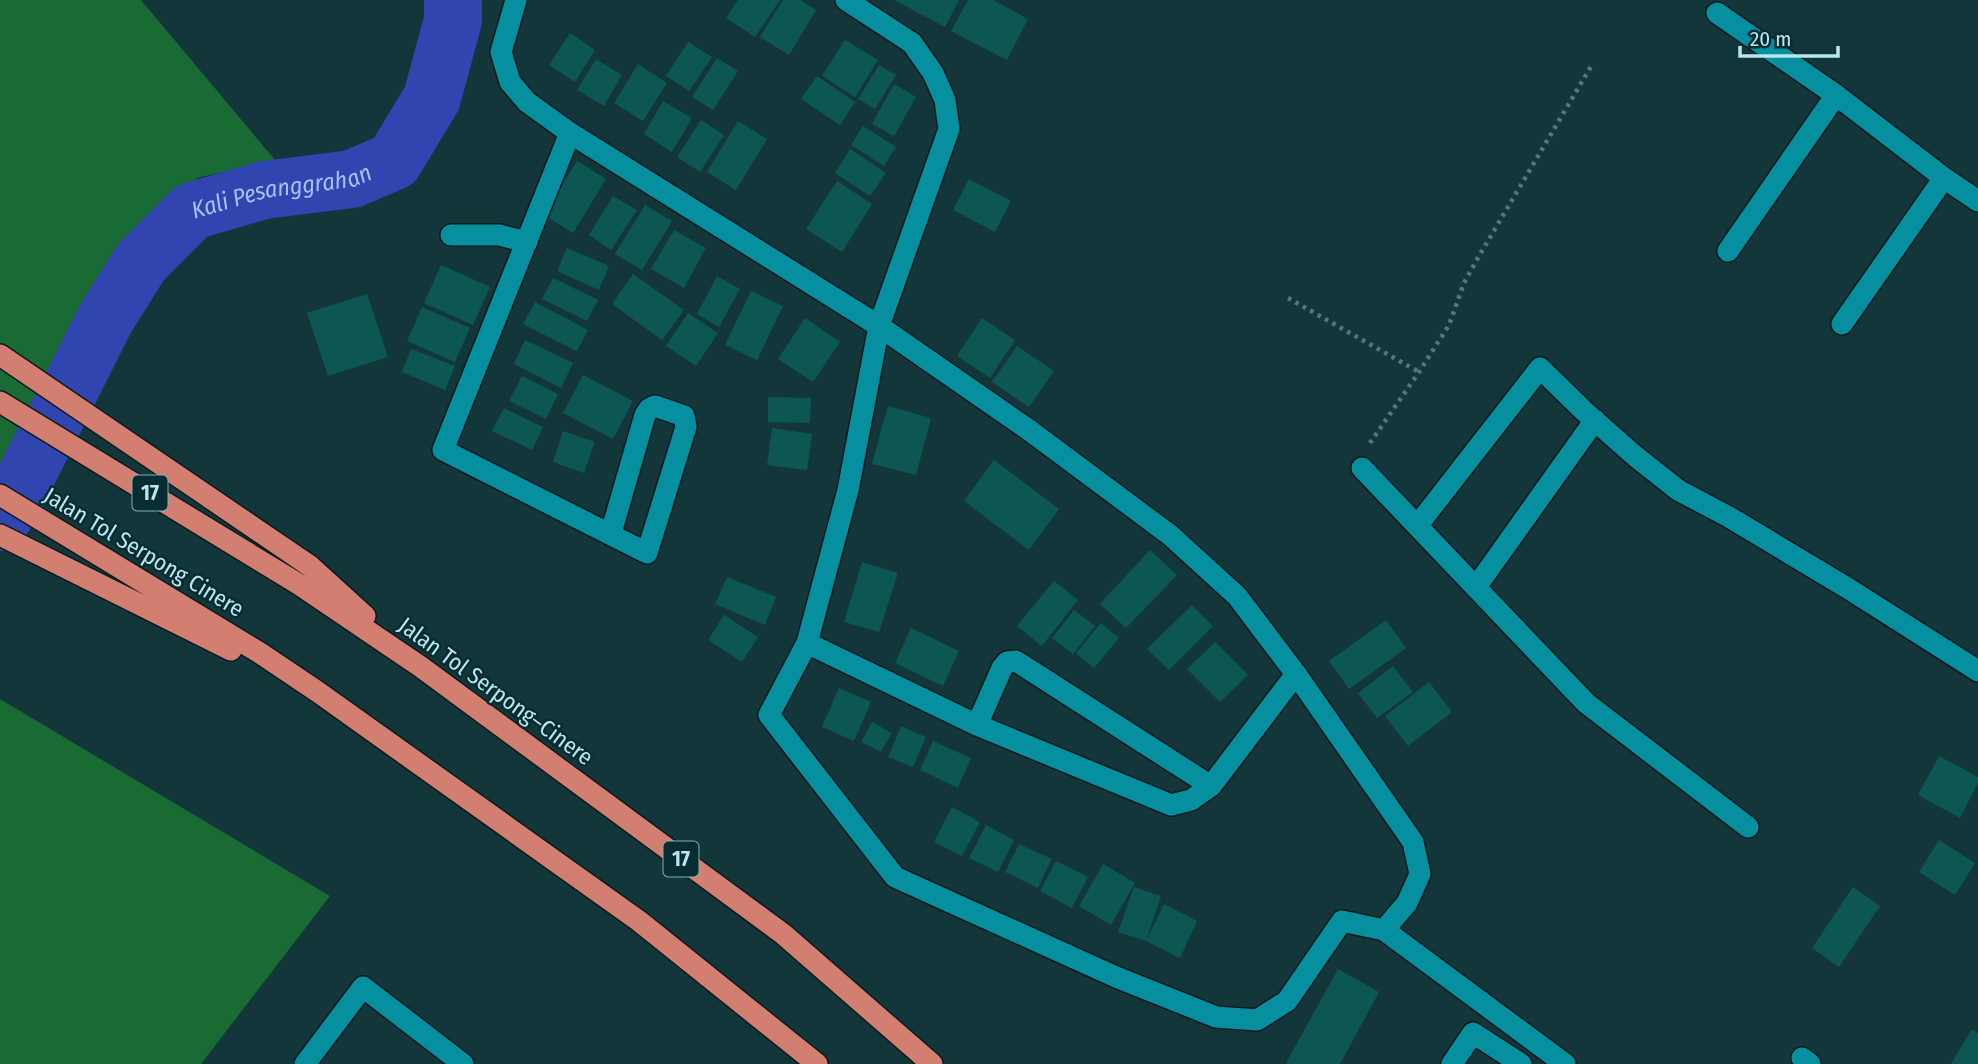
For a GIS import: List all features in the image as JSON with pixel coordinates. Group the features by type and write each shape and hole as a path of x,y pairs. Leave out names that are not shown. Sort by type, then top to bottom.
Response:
{"highway":[{"path":"0,355 310,566 421,667"},
{"name":"Jalan Tol Serpong–Cinere","path":"0,402 300,584 421,667 783,934 932,1064"},
{"name":"Jalan Tol Serpong Cinere","path":"0,495 257,658"},
{"path":"0,534 257,658 318,692 639,922 817,1064"}],"street":[{"path":"516,0 501,52 510,82 527,102 569,133 878,326 1029,430 1170,535 1237,596 1296,674 1413,842 1420,874 1407,903 1384,930"},
{"path":"846,0 912,43 933,73 945,100 949,129 878,326 848,490 807,643 769,715 895,877 1116,977 1216,1017 1257,1020 1287,1001 1342,921 1384,930 1565,1064"},
{"path":"1717,13 1836,95 1978,201"},
{"path":"1728,251 1836,95"},
{"path":"569,133 443,450 647,552 686,427 684,416 655,406 645,415 611,533"},
{"path":"1842,324 1944,178"},
{"path":"451,234 499,235 527,242"},
{"path":"1417,526 1541,368 1635,456 1678,490 1729,516 1978,671"},
{"path":"1476,587 1595,420"},
{"path":"1362,468 1586,703 1748,827"},
{"path":"807,643 977,724 1171,805 1191,800 1211,786 1296,674"},
{"path":"977,724 1002,668 1007,662 1016,661 1211,786"},
{"path":"305,1064 363,987 463,1064"},
{"path":"1451,1064 1473,1033 1521,1064"}],"path":[{"path":"1362,468 1360,457 1449,325 1464,284 1479,256 1593,63"},
{"path":"1289,298 1419,372"}],"green space":[{"path":"0,0 141,0 275,160 197,178 93,300 0,473"},
{"path":"0,699 330,896 201,1064 0,1064"}],"building":[{"path":"738,0 780,0 755,37 726,18"},
{"path":"783,0 800,0 816,10 789,55 760,37"},
{"path":"894,0 959,0 945,27"},
{"path":"968,0 993,0 1028,19 1007,60 951,31"},
{"path":"570,33 595,50 575,82 549,65"},
{"path":"845,40 878,60 855,97 822,76"},
{"path":"688,42 712,57 689,91 666,76"},
{"path":"717,58 738,71 713,110 692,97"},
{"path":"596,59 622,75 604,106 577,90"},
{"path":"638,64 667,83 643,121 614,103"},
{"path":"879,65 896,75 875,109 858,99"},
{"path":"817,76 855,102 840,125 801,99"},
{"path":"894,84 916,97 894,136 872,124"},
{"path":"663,101 692,118 672,152 644,134"},
{"path":"701,120 724,135 700,172 677,157"},
{"path":"738,121 767,139 736,190 707,172"},
{"path":"863,126 896,147 884,166 851,145"},
{"path":"850,149 886,173 870,196 835,173"},
{"path":"577,161 606,179 573,233 544,215"},
{"path":"969,179 1011,201 995,232 953,210"},
{"path":"837,181 872,204 842,252 806,229"},
{"path":"613,196 637,210 611,250 589,235"},
{"path":"645,205 672,221 642,270 615,254"},
{"path":"674,230 706,248 684,288 651,269"},
{"path":"567,248 609,266 599,290 557,271"},
{"path":"441,265 490,287 473,325 424,303"},
{"path":"633,274 684,310 662,340 612,304"},
{"path":"717,276 740,289 719,327 697,314"},
{"path":"553,278 598,300 587,321 542,299"},
{"path":"751,291 783,306 757,360 725,345"},
{"path":"367,294 388,357 328,376 307,313"},
{"path":"535,302 588,330 577,351 523,324"},
{"path":"422,307 470,328 455,362 407,341"},
{"path":"688,313 718,333 696,366 666,346"},
{"path":"805,318 840,342 813,382 778,359"},
{"path":"982,318 1015,340 990,378 957,356"},
{"path":"525,340 573,363 561,388 514,364"},
{"path":"1017,346 1054,371 1029,407 992,382"},
{"path":"411,349 455,366 445,390 402,372"},
{"path":"583,375 633,401 613,439 563,413"},
{"path":"522,376 558,394 546,419 509,401"},
{"path":"768,397 811,398 810,423 768,422"},
{"path":"888,406 931,418 916,475 872,464"},
{"path":"504,408 543,427 532,450 492,431"},
{"path":"772,428 812,434 807,470 767,465"},
{"path":"563,431 595,442 584,473 553,462"},
{"path":"994,460 1059,509 1029,550 964,501"},
{"path":"1150,550 1177,575 1126,628 1100,604"},
{"path":"862,562 898,573 879,632 844,622"},
{"path":"727,577 776,597 765,625 715,604"},
{"path":"1054,581 1078,600 1042,646 1017,626"},
{"path":"1192,605 1213,626 1169,670 1147,649"},
{"path":"1074,610 1095,626 1073,654 1052,638"},
{"path":"724,615 758,637 742,662 708,640"},
{"path":"1386,620 1406,648 1349,689 1329,661"},
{"path":"1101,623 1119,638 1094,668 1076,653"},
{"path":"911,628 959,651 943,686 895,663"},
{"path":"1215,642 1248,675 1220,702 1187,669"},
{"path":"1393,666 1413,692 1377,718 1358,693"},
{"path":"1429,682 1452,712 1408,746 1385,716"},
{"path":"839,688 871,702 854,741 822,727"},
{"path":"872,722 892,733 881,752 861,742"},
{"path":"901,726 926,737 913,767 888,757"},
{"path":"933,741 971,758 958,788 920,770"},
{"path":"1939,756 1978,777 1978,783 1960,818 1918,795"},
{"path":"952,807 980,822 962,856 934,842"},
{"path":"986,825 1014,840 998,872 969,858"},
{"path":"1939,840 1975,863 1955,895 1919,872"},
{"path":"1019,844 1052,859 1038,888 1005,872"},
{"path":"1056,861 1088,877 1072,908 1040,891"},
{"path":"1103,864 1135,883 1111,925 1079,906"},
{"path":"1134,887 1161,896 1146,941 1118,932"},
{"path":"1853,887 1880,906 1839,967 1812,948"},
{"path":"1164,904 1197,921 1180,958 1146,941"},
{"path":"1338,969 1379,992 1340,1064 1286,1063"},
{"path":"1972,1029 1978,1033 1978,1064 1951,1064"}],"waterway":[{"name":"Kali Pesanggrahan","path":"0,522 12,504 106,318 141,262 192,211 264,190 352,179 394,161 432,98 453,20 453,0"}]}
